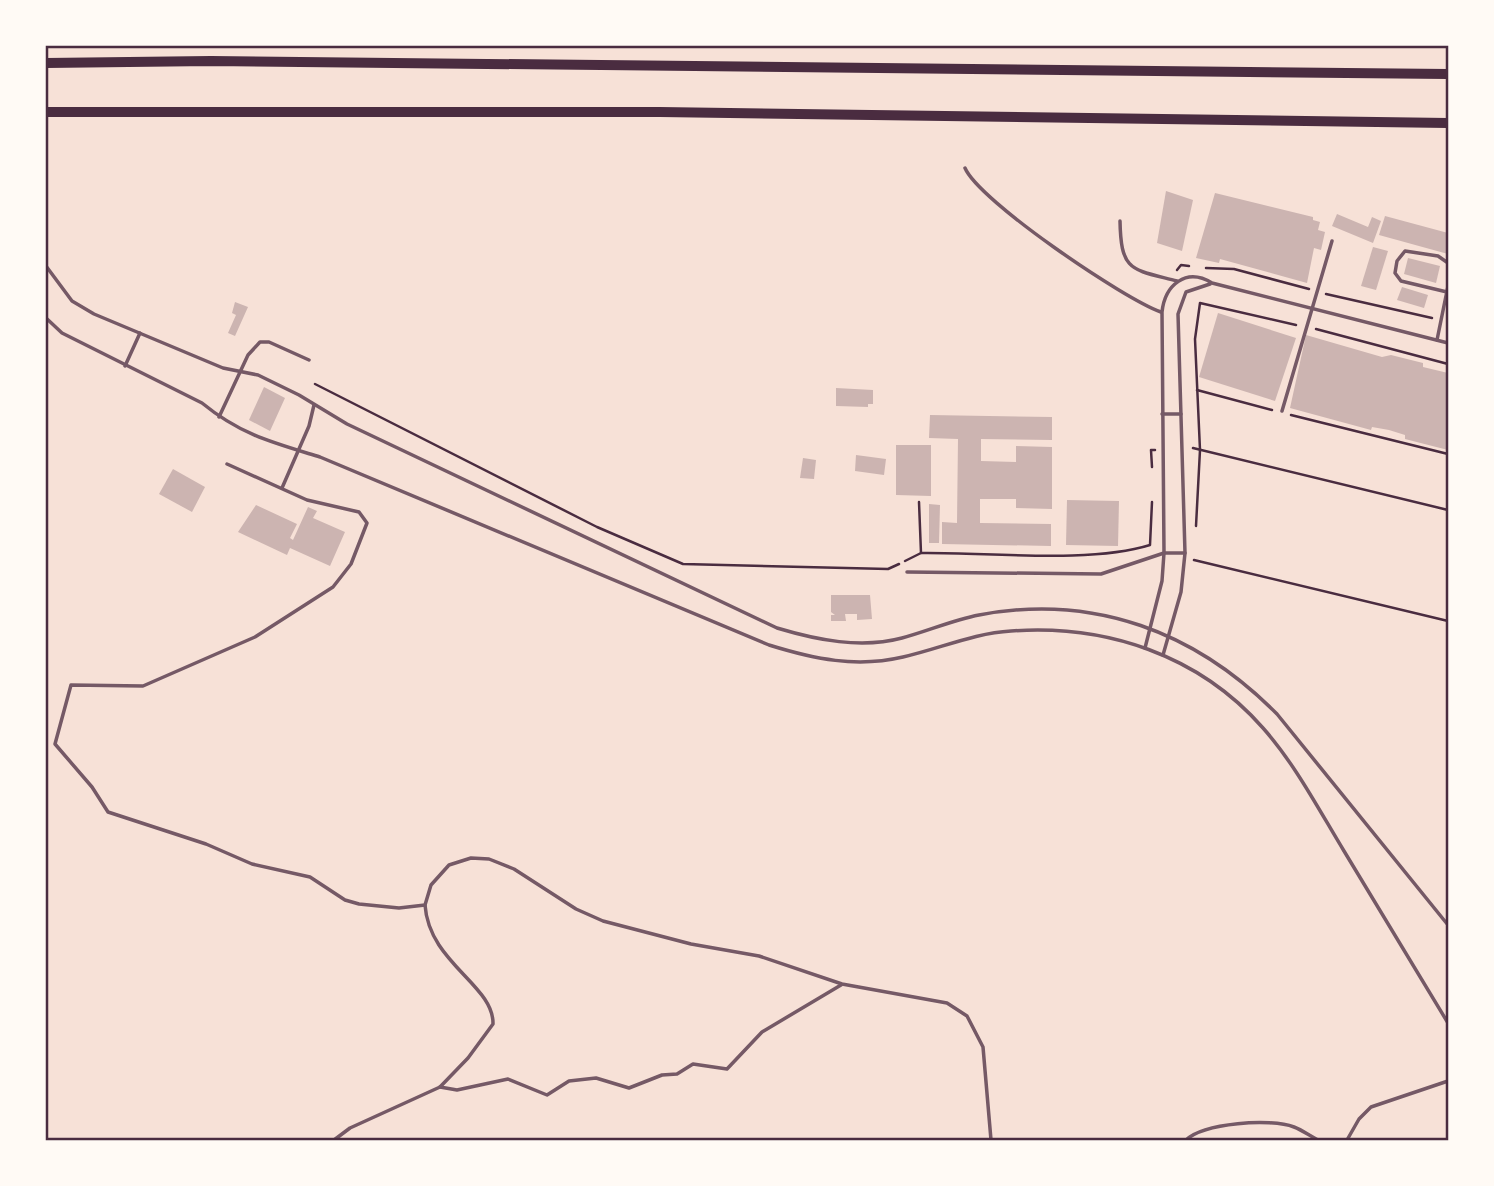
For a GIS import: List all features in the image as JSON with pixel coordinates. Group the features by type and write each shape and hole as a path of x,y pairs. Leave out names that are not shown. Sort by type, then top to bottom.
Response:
{"main road":[{"path":"46,63 211,61 1448,74"},
{"path":"46,112 660,112 1448,123"}],"lane":[{"path":"965,168 977,188 1034,231 1112,287 1162,312"},
{"path":"1120,221 1121,251 1124,260 1136,269 1177,281 1201,277 1212,283 1448,343"},
{"path":"1284,412 1332,241"},
{"path":"1447,292 1401,281 1395,273 1397,261 1405,251 1438,257 1448,263"},
{"path":"46,266 72,301 94,314 223,368 258,375 347,424 735,610 812,639 844,642 900,639 974,616 1045,608 1114,618 1169,635 1222,665 1250,687 1277,714 1448,925"},
{"path":"1144,648 1162,581 1164,553 1162,312 1168,291 1177,281"},
{"path":"1163,655 1182,583 1185,552 1178,314 1181,302 1191,288 1212,283"},
{"path":"1437,340 1448,286"},
{"path":"46,318 62,333 202,403 219,417 263,440 299,450 727,629 803,656 840,663 869,663 902,658 974,637 1045,628 1089,633 1163,655 1213,682 1234,698 1275,743 1448,1023"},
{"path":"125,366 140,333"},
{"path":"219,417 239,371 253,348 260,342 269,342 309,360"},
{"path":"282,489 314,405"},
{"path":"1162,414 1181,414"},
{"path":"227,464 307,500 359,512 367,523 351,564 333,586 255,637 143,686 71,685 55,744 92,786 108,812 123,819 206,844 253,864 310,877 345,900 359,904 399,908 425,905"},
{"path":"907,572 1101,574 1164,553 1185,552"},
{"path":"334,1140 350,1128 440,1087 491,1029 493,1015 489,1004 433,940 425,905 431,885 449,865 471,859 489,859 514,869 576,909 603,921 691,944 759,956 842,984 947,1003 967,1016 983,1047 991,1140"},
{"path":"440,1087 457,1090 509,1079 547,1095 569,1082 596,1078 629,1088 662,1075 677,1074 693,1064 727,1069 762,1032 842,984"},
{"path":"1347,1140 1359,1119 1371,1107 1448,1081"},
{"path":"1186,1140 1209,1128 1279,1124 1294,1127 1318,1140"}],"path":[{"path":"1168,278 1181,265 1234,269 1441,320"},
{"path":"1196,526 1200,450 1195,339 1200,303 1448,363"},
{"path":"315,384 597,527 682,564 888,569 921,553 1063,554 1137,549 1150,545 1152,499"},
{"path":"1197,390 1273,410"},
{"path":"1284,412 1448,454"},
{"path":"1152,442 1152,475"},
{"path":"1183,449 1200,450 1448,510"},
{"path":"1151,450 1162,450"},
{"path":"919,502 921,553"},
{"path":"1194,568 1195,550"},
{"path":"1194,560 1448,621"}],"building":[{"path":"1166,191 1193,200 1182,251 1157,243"},
{"path":"1215,193 1313,217 1313,220 1320,222 1318,230 1325,232 1321,250 1314,248 1307,283 1220,259 1219,263 1196,258"},
{"path":"1337,214 1368,227 1372,217 1381,221 1373,243 1332,226"},
{"path":"1385,216 1448,233 1448,254 1379,235"},
{"path":"1373,247 1388,251 1376,290 1361,286"},
{"path":"1408,258 1440,266 1436,283 1404,274"},
{"path":"1402,287 1428,295 1424,308 1397,300"},
{"path":"235,302 248,307 235,336 228,333 236,315 232,313"},
{"path":"1218,313 1296,338 1275,401 1199,377"},
{"path":"1306,335 1382,357 1391,355 1423,363 1423,367 1448,373 1448,450 1405,439 1405,435 1389,430 1372,427 1371,430 1290,408"},
{"path":"264,387 285,398 270,431 249,420"},
{"path":"836,388 873,390 873,404 868,404 868,407 836,406"},
{"path":"930,415 1052,417 1052,440 981,439 981,461 1016,462 1016,446 1052,447 1052,509 1016,508 1016,499 980,499 980,523 1051,524 1051,546 942,544 942,522 957,523 958,439 929,438"},
{"path":"896,445 931,445 931,496 896,495"},
{"path":"856,455 886,459 884,475 855,471"},
{"path":"803,458 816,460 814,479 800,478"},
{"path":"173,469 205,487 192,512 159,494"},
{"path":"1067,500 1119,501 1118,546 1066,545"},
{"path":"929,504 940,505 939,543 929,543"},
{"path":"256,505 297,524 290,538 293,540 308,507 317,511 313,518 345,532 330,566 290,548 287,555 238,532"},
{"path":"831,595 870,595 872,619 857,620 857,614 845,614 846,621 831,621 831,615 835,615 831,612"}]}
